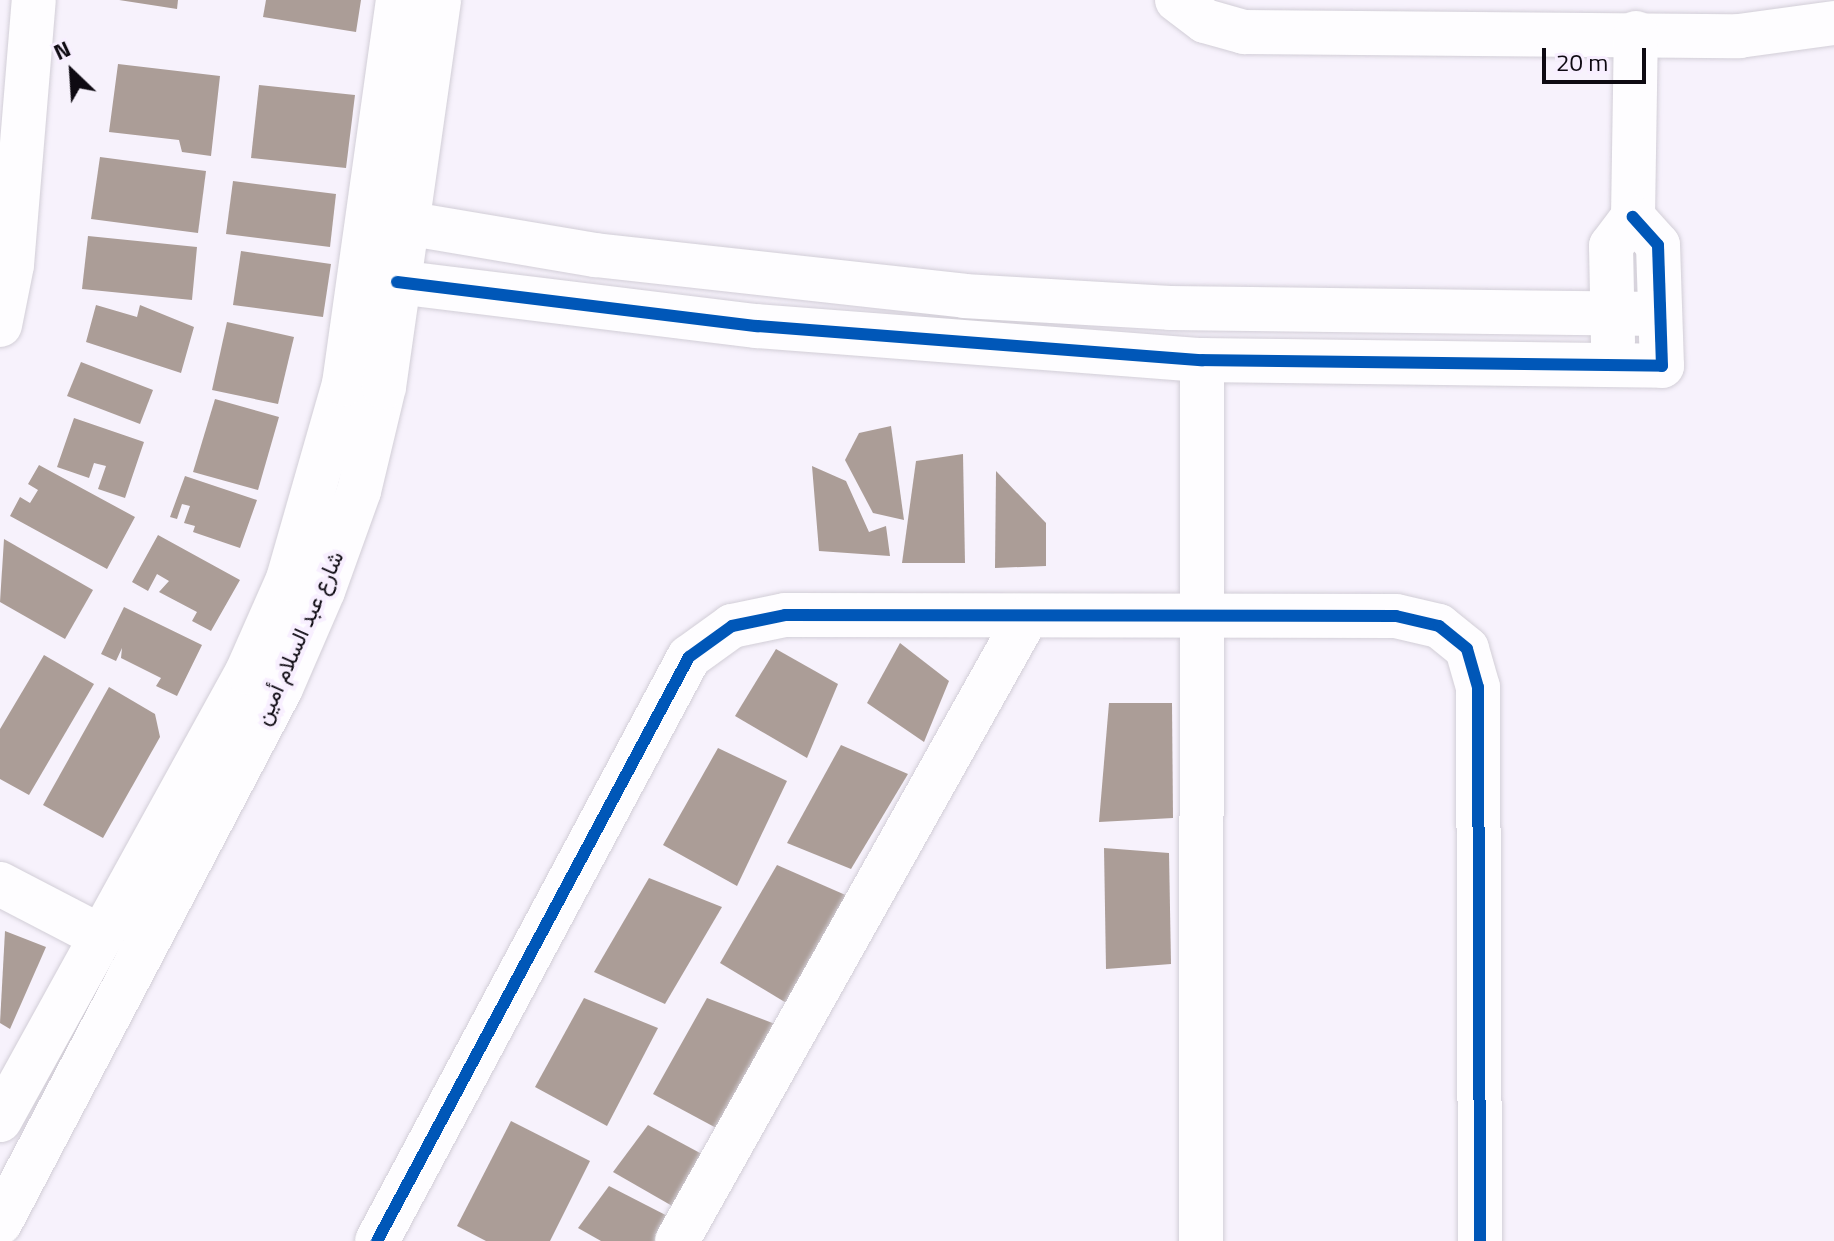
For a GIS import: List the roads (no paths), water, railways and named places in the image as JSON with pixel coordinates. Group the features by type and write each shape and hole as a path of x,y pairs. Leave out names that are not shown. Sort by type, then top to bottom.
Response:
{"street":[{"path":"0,325 12,265 34,0"},
{"name":"شارع عبد السلام أمين","path":"0,1120 98,935 247,672 320,482 344,384 398,0"},
{"name":"شارع عبد السلام أمين","path":"0,1223 281,688 323,591 384,387 439,0"},
{"path":"1177,0 1205,21 1244,32 1429,16 1636,33 1739,36 1834,23"},
{"path":"1613,363 1611,246 1633,217 1636,33"},
{"path":"397,282 699,321 1202,360 1662,366 1658,245 1633,217"},
{"path":"406,223 595,255 964,296 1660,314"},
{"path":"1201,1241 1196,619 1202,360"},
{"path":"377,1241 689,657 732,626 785,615 1196,619 1396,616 1439,626 1467,649 1478,687 1480,1241"},
{"path":"677,1241 1026,618"},
{"path":"0,884 98,935"}]}
